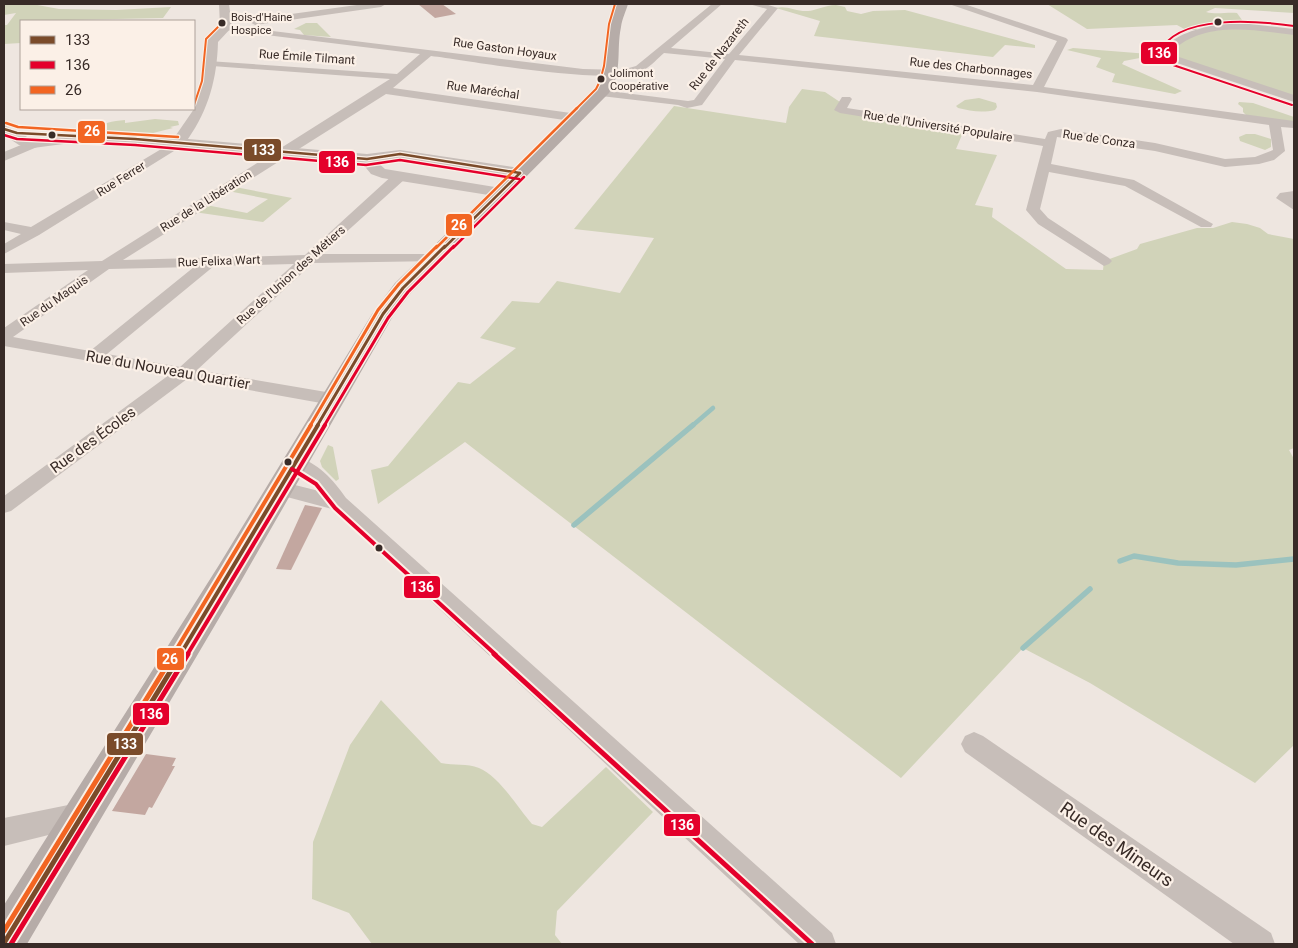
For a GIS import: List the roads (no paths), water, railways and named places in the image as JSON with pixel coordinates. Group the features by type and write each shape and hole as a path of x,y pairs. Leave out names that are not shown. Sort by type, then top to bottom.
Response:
{"main road":[{"path":"4,943 383,314 403,288 578,118 601,93 611,73 615,20 622,4"}],"street":[{"path":"224,4 226,27 381,4"},
{"name":"Rue Gaston Hoyaux","path":"226,27 583,72 622,73 640,68 717,4"},
{"name":"Rue de Nazareth","path":"601,93 698,103 733,56 773,8 753,4"},
{"path":"954,4 1023,24 1063,42 1037,89"},
{"path":"1167,55 1166,50 1201,30 1246,26 1294,32"},
{"name":"Rue Ferrer","path":"4,250 178,143 195,122 208,83 212,63 212,41 226,27"},
{"path":"362,74 397,48"},
{"name":"Rue des Charbonnages","path":"664,50 1037,89 1275,124 1294,125"},
{"name":"Rue de la Libération","path":"104,265 384,90 429,52"},
{"path":"1149,54 1167,55 1294,99"},
{"name":"Rue Émile Tilmant","path":"212,63 400,77"},
{"name":"Rue Maréchal","path":"384,90 578,118"},
{"name":"Rue de l'Université Populaire","path":"841,108 1049,143"},
{"path":"136,139 179,130 195,122"},
{"name":"Rue de Conza","path":"1104,261 1043,221 1033,210 1052,135 1061,133 1155,147 1234,164 1255,162 1270,157 1279,151 1275,124"},
{"path":"4,129 24,142 33,144"},
{"path":"4,157 33,144 86,137 136,139 284,152 370,164 400,176 500,192"},
{"path":"370,164 394,154 520,173"},
{"path":"1044,167 1129,182 1206,224"},
{"name":"Rue de l'Union des Métiers","path":"182,374 400,176"},
{"path":"1294,195 1283,198 1294,206"},
{"path":"4,226 34,232"},
{"name":"Rue Felixa Wart","path":"4,268 211,261 434,258"},
{"path":"93,357 211,261"},
{"name":"Rue du Maquis","path":"4,336 104,265"},
{"name":"Rue du Nouveau Quartier","path":"4,341 182,374 332,399"},
{"name":"Rue des Écoles","path":"4,506 182,374"},
{"path":"287,475 312,471 327,484 339,503"},
{"path":"287,475 339,503 821,944"},
{"name":"Rue des Mineurs","path":"974,744 1260,944"},
{"path":"4,832 83,814"}],"waterway":[{"path":"692,426 713,408"},
{"path":"574,525 693,425"},
{"path":"1120,561 1134,556 1178,563 1236,565 1294,559"},
{"path":"1023,648 1090,589"}],"place":[{"name":"Bois-d'Haine Hospice","path":"222,23"},
{"name":"Jolimont Coopérative","path":"601,79"}]}
